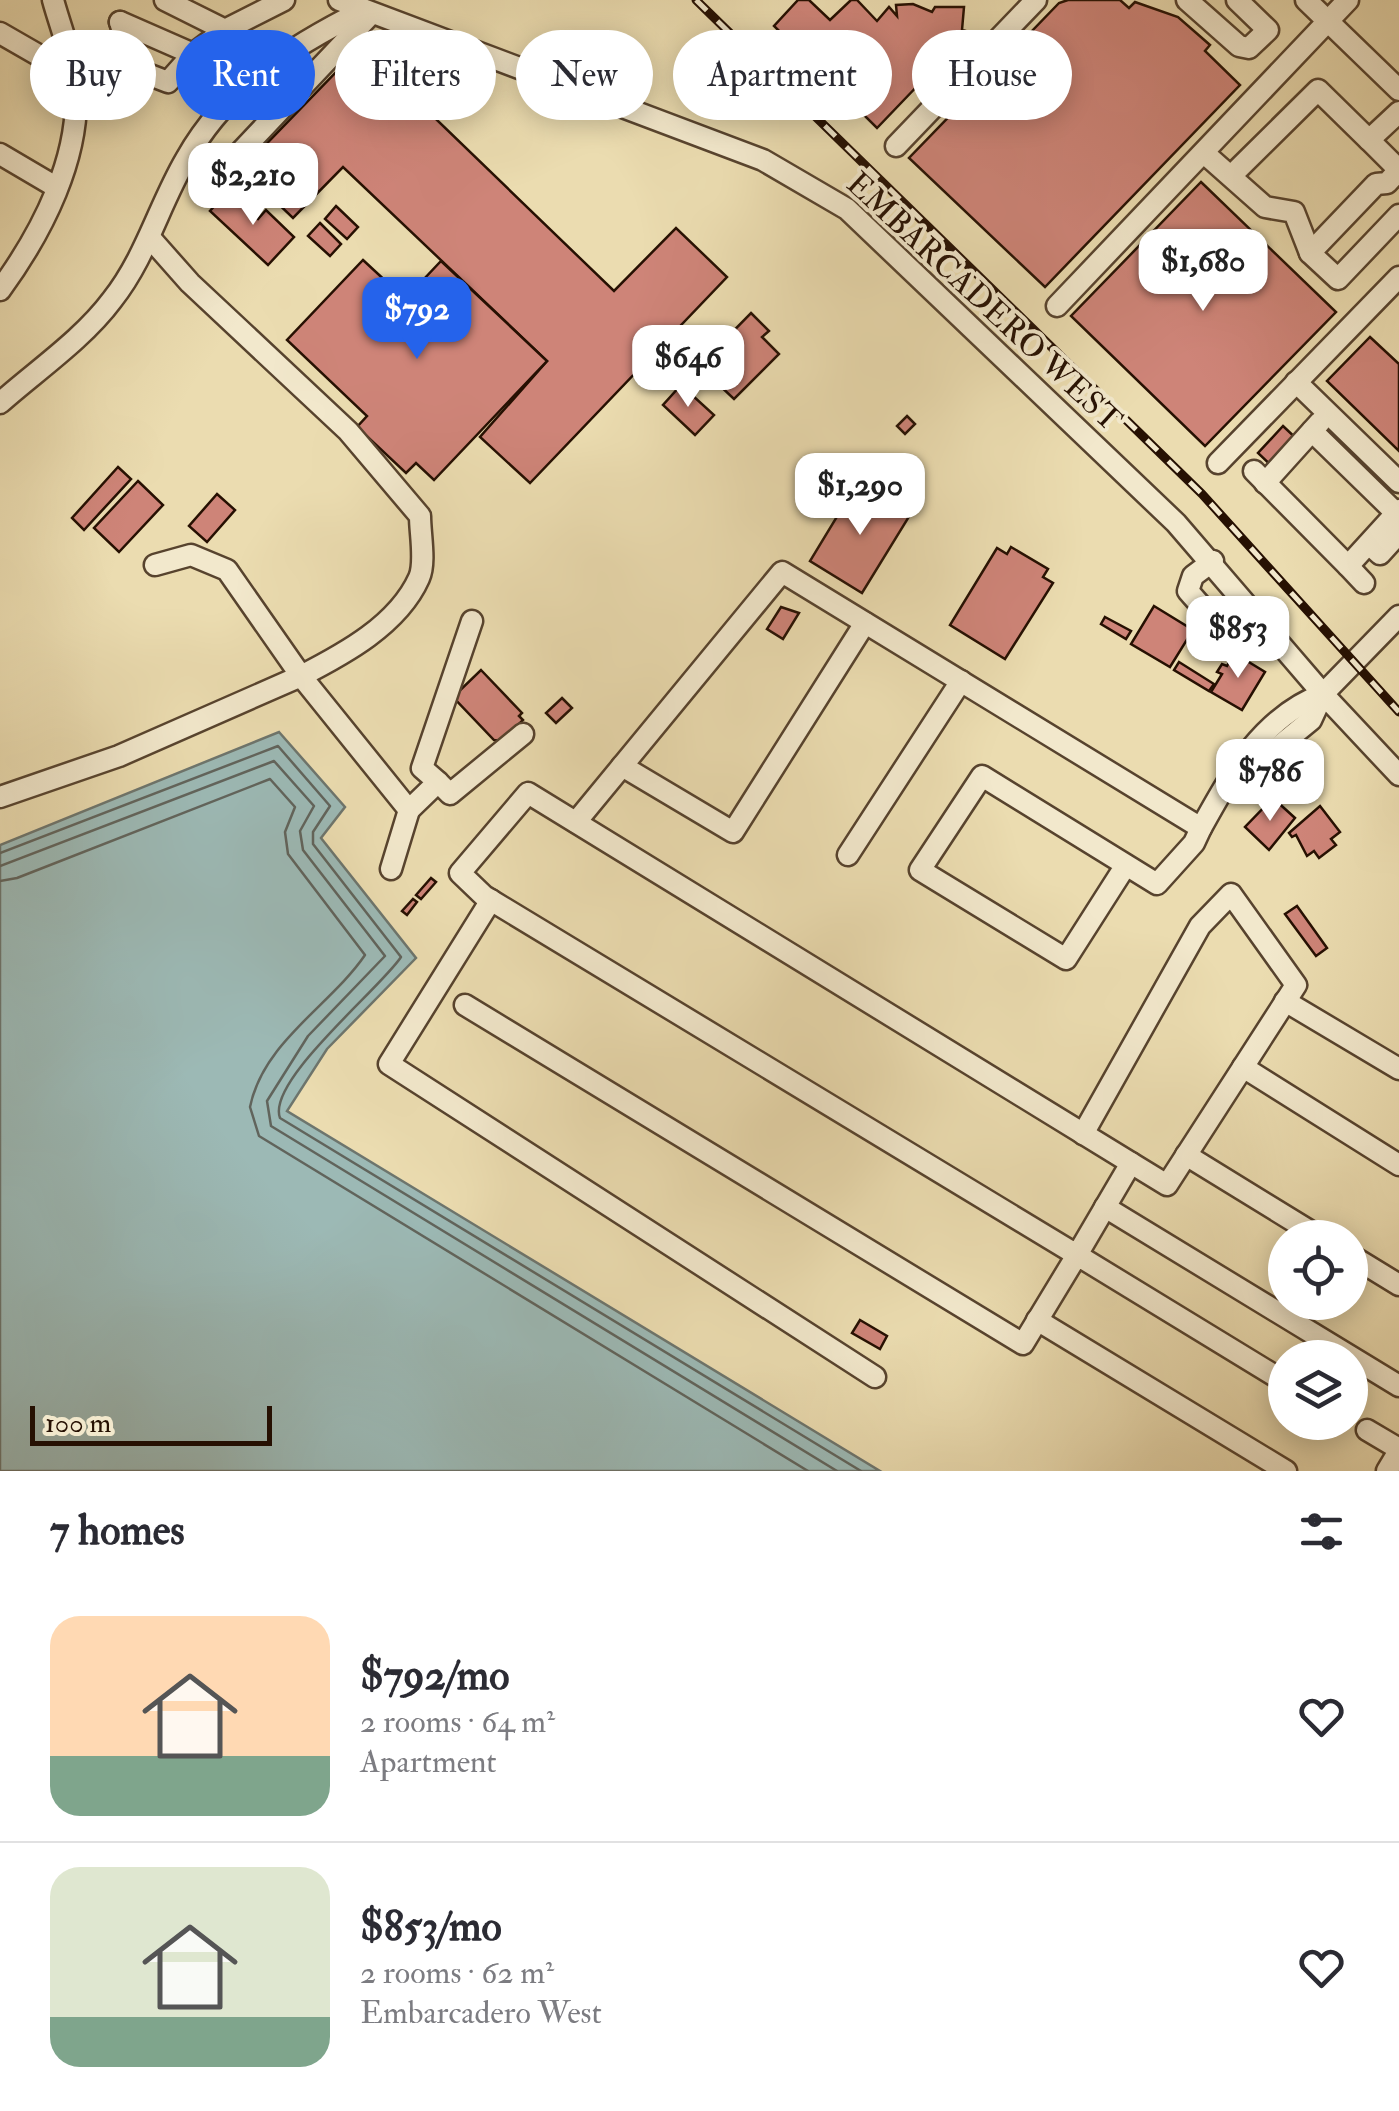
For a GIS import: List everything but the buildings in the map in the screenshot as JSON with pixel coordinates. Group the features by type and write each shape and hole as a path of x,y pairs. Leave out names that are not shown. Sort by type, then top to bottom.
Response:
{"street":[{"path":"53,0 61,30"},
{"path":"166,0 225,30 285,0"},
{"path":"339,0 372,7"},
{"path":"896,146 1036,0"},
{"path":"1188,0 1245,48 1268,30"},
{"path":"1238,0 1294,58"},
{"path":"1306,0 1399,90"},
{"path":"1056,306 1348,0"},
{"path":"230,163 372,7"},
{"path":"0,403 111,302 151,239 186,158 231,96 311,36 372,7"},
{"name":"EMBARCADERO WEST","path":"372,7 762,160 822,191 870,230 1212,561 1322,694 1399,775"},
{"path":"0,33 30,50"},
{"path":"1231,176 1318,90 1370,140 1399,170 1387,183 1376,184 1310,253"},
{"path":"1370,140 1399,112"},
{"path":"2,282 47,218 73,120"},
{"path":"1204,153 1266,207 1294,212 1310,253 1338,279 1399,215"},
{"path":"0,154 56,187"},
{"path":"0,797 119,756 349,652 398,608 420,576 420,516 348,432 190,283 151,239"},
{"path":"1218,463 1399,277"},
{"path":"1296,382 1399,482"},
{"path":"1329,414 1260,477 1364,583"},
{"path":"1312,431 1398,518 1348,566"},
{"path":"156,566 191,554 228,570 302,676 409,810"},
{"path":"1212,561 1192,576 1188,591 1224,632"},
{"path":"576,822 782,572 1201,828"},
{"path":"1126,865 1066,959 920,870 982,776 1157,884 1194,843 1219,795 1257,739 1295,704 1322,694 1399,616"},
{"path":"472,621 422,768 450,794 523,734"},
{"path":"622,766 733,832 865,622"},
{"path":"848,856 961,681"},
{"path":"391,869 409,810 438,782"},
{"path":"1082,1134 1200,926 1231,894 1296,984 1167,1185 1082,1134 528,793 460,873 491,900 1268,1372"},
{"path":"491,900 389,1064 875,1377"},
{"path":"1286,1001 1399,1068"},
{"path":"466,1005 1023,1344 1131,1163"},
{"path":"1243,1067 1399,1165"},
{"path":"1186,1155 1292,1220"},
{"path":"1105,1207 1399,1386"},
{"path":"1368,1266 1399,1285"},
{"path":"1037,1320 1286,1471"},
{"path":"1368,1431 1399,1450 1387,1471"}],"water":[{"path":"279,732 345,807 321,838 416,958 327,1049 287,1111 880,1471 0,1471 0,845"}],"railway":[{"path":"696,0 1202,494 1399,712"}]}
